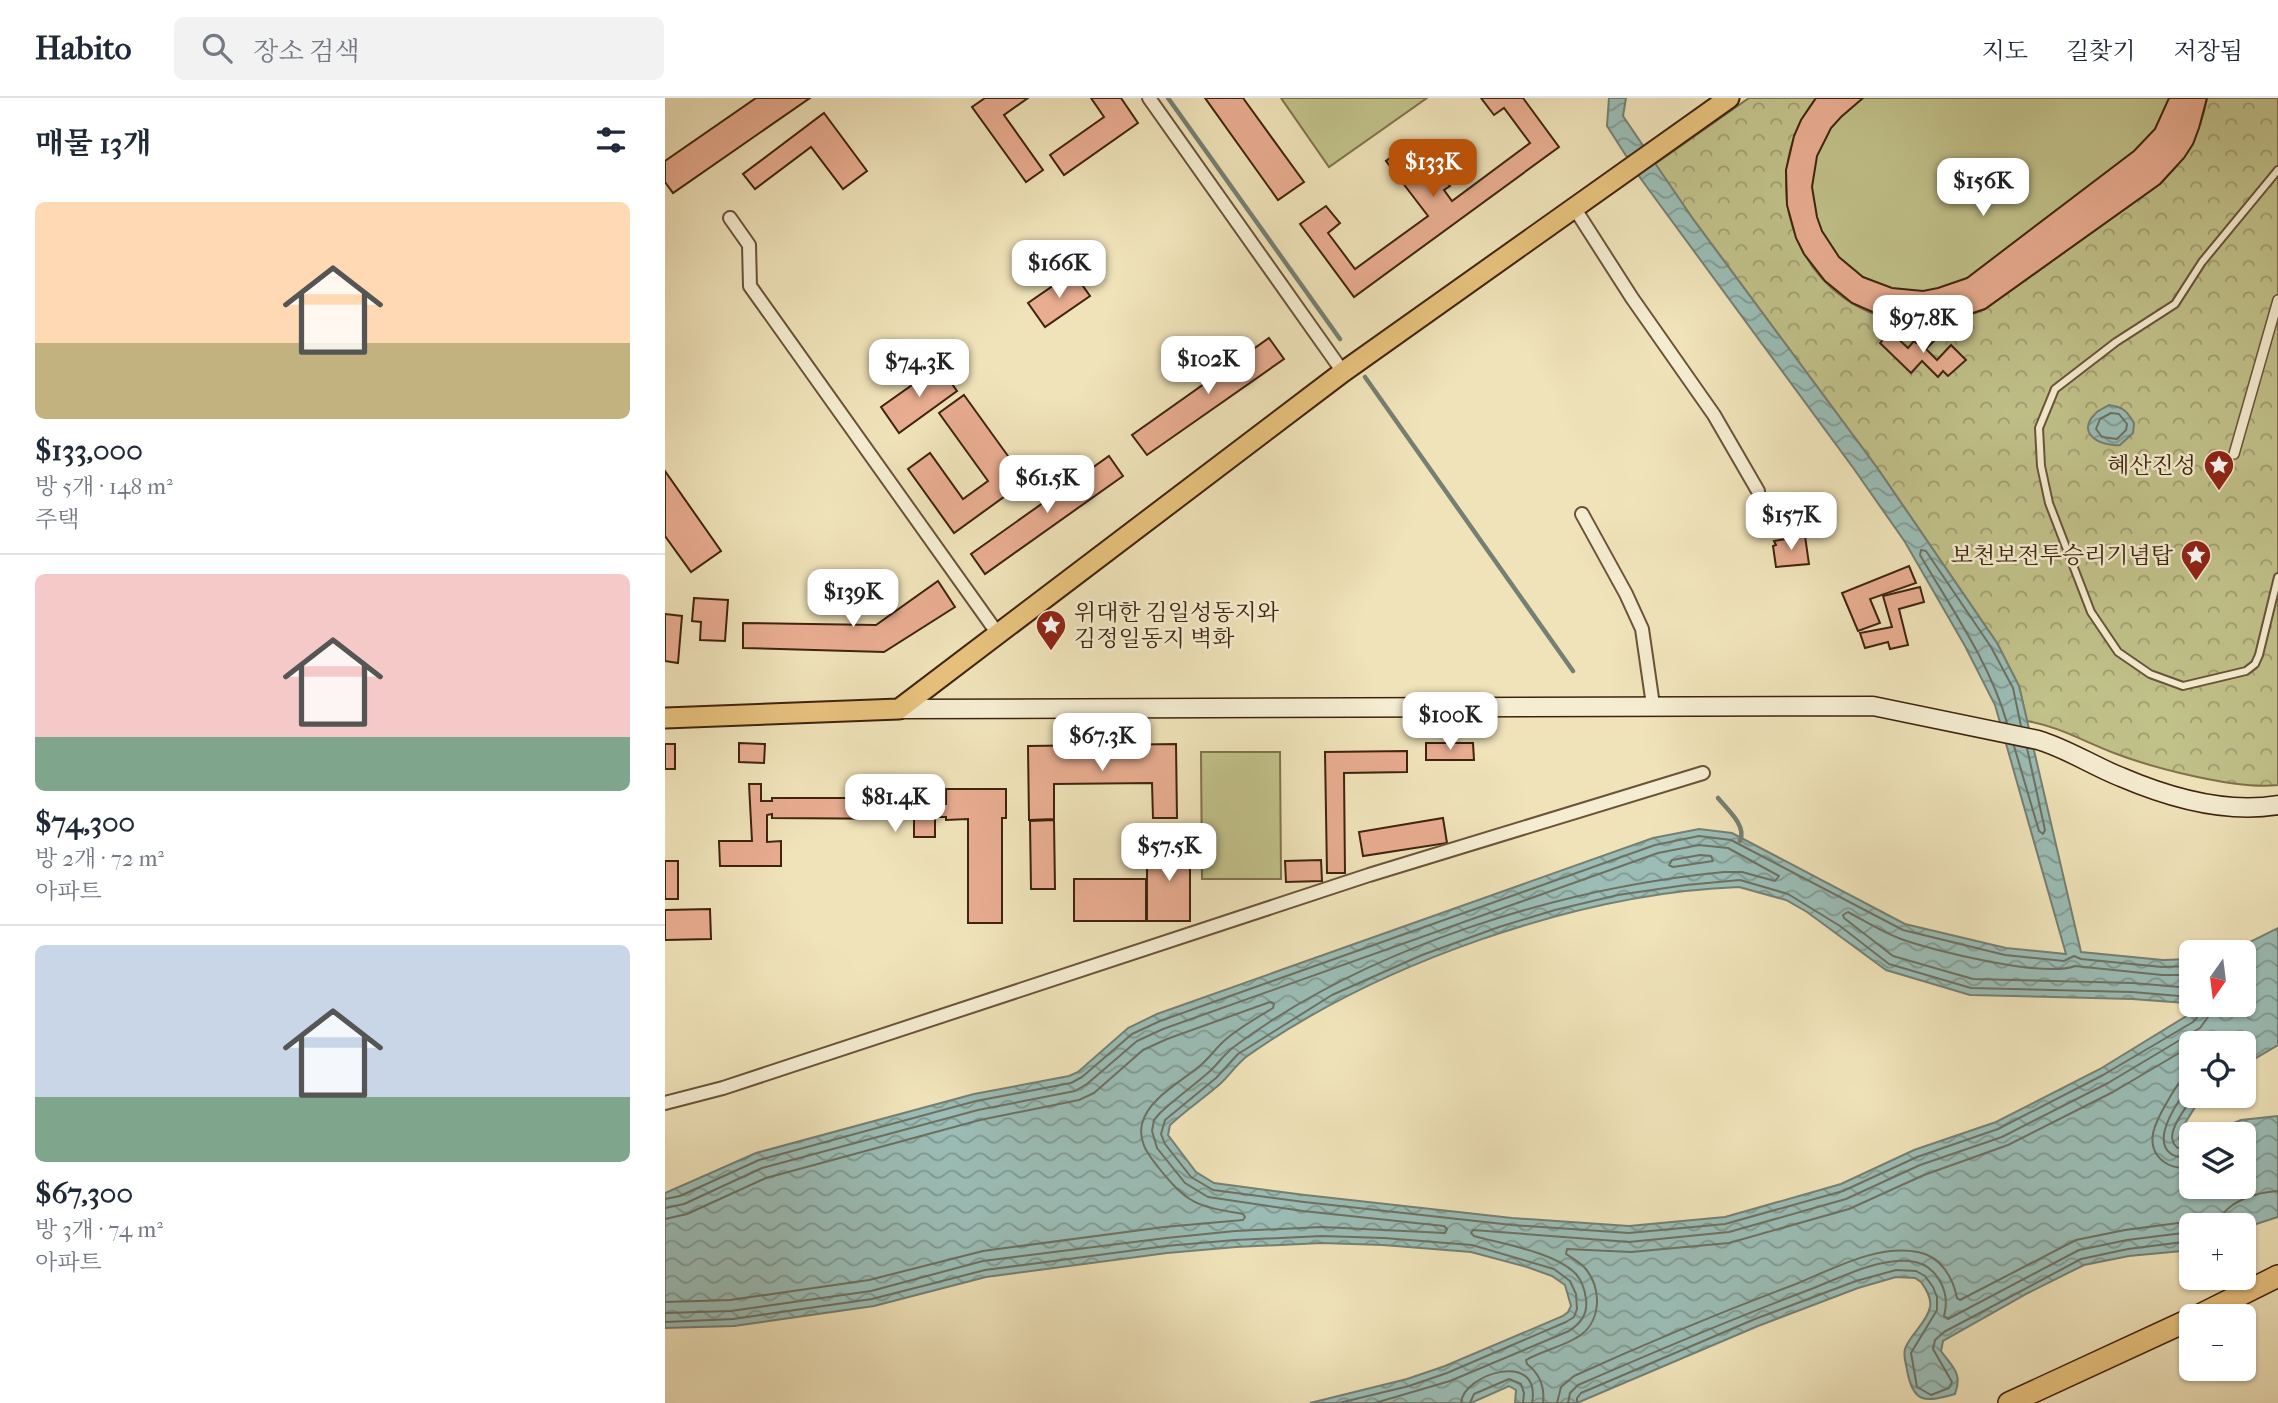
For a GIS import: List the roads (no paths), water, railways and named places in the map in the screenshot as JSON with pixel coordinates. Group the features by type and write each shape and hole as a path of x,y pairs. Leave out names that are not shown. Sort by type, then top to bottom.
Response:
{"highway":[{"path":"2222,1304 2278,1276"},
{"path":"2009,1403 2179,1325"}],"main road":[{"path":"899,709 1343,372 1729,98"},
{"path":"665,718 899,709 1873,706 2059,746 2121,777 2203,804 2231,808 2278,805"}],"street":[{"path":"1149,98 1343,372"},
{"path":"1575,209 1632,298 1714,415 1758,491"},
{"path":"730,218 748,245 750,286 998,634"},
{"path":"2234,454 2278,300"},
{"path":"1582,514 1642,629 1653,705"},
{"path":"665,1103 723,1088 1369,875 1703,773"}],"lane":[{"path":"2278,170 2202,262 2175,304 2116,342 2055,389 2039,428 2041,466 2049,503 2091,612 2118,652 2150,674 2183,685 2246,671 2255,664 2259,655 2278,577"}],"water":[{"path":"1609,98 1626,98 1623,116 1693,219 1878,469 1997,643 2019,686 2081,952 2179,959 2179,1002 1970,995 1886,970 1807,912 1786,900 1739,887 1677,892 1612,903 1481,939 1356,992 1298,1023 1246,1057 1220,1084 1170,1125 1168,1135 1196,1172 1214,1183 1512,1218 1629,1226 1725,1217 1841,1184 1914,1150 1996,1122 2100,1069 2185,1017 2256,1017 2254,940 2278,928 2278,1045 2256,1058 2256,1031 2179,1031 2179,1108 2194,1108 2186,1122 2179,1122 2179,1199 2256,1199 2256,1122 2236,1122 2278,1116 2278,1217 2256,1224 2256,1213 2179,1213 2179,1251 2129,1256 2084,1265 2028,1293 1943,1341 1941,1351 1955,1371 1958,1381 1955,1394 1935,1399 1922,1398 1913,1389 1904,1354 1907,1344 1928,1313 1929,1297 1921,1282 1915,1278 1896,1277 1858,1288 1758,1326 1577,1403 1515,1403 1516,1390 1509,1386 1471,1403 1310,1403 1407,1379 1445,1366 1563,1316 1571,1306 1565,1285 1552,1276 1527,1267 1471,1252 1383,1245 1322,1243 1167,1253 986,1277 874,1306 734,1326 665,1328 665,1193 756,1153 974,1094 1069,1076 1078,1072 1128,1028 1157,1014 1653,838 1699,829 1732,833 1905,924 2006,948 2066,954 1995,705 1965,646 1905,542 1641,179 1607,126"},
{"path":"2109,405 2124,410 2134,423 2133,433 2120,445 2106,444 2089,433 2090,421 2096,413"}],"waterway":[{"path":"1168,98 1340,339"},
{"path":"1365,377 1573,671"},
{"path":"1718,798 1739,824 1740,841"}],"place":[{"name":"혜산진성","path":"2219,492"},
{"name":"보천보전투승리기념탑","path":"2196,582"},
{"name":"위대한 김일성동지와 김정일동지 벽화","path":"1051,652"}]}
